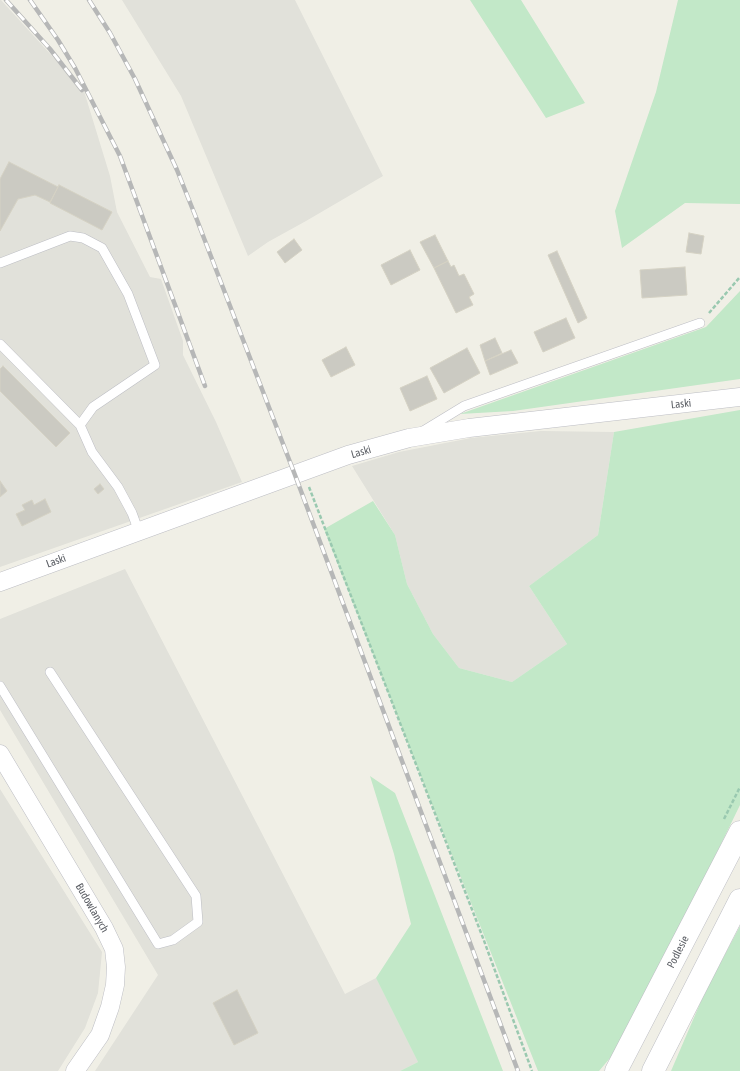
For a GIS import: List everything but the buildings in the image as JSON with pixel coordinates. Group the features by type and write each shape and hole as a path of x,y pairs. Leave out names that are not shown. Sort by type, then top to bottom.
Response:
{"street":[{"name":"Laski","path":"0,582 348,455 409,438 469,428 740,398"},
{"name":"Budowlanych","path":"0,754 104,928 114,949 116,985 110,1007 100,1035 75,1071"},
{"name":"Podlesie","path":"616,1071 740,832"},
{"path":"652,1071 740,900"}],"lane":[{"path":"0,263 70,236 83,238 102,248 128,294 155,365 93,407 80,425"},
{"path":"409,438 464,406 700,323"},
{"path":"0,344 80,425 92,452 118,487 132,512 139,532"},
{"path":"0,686 158,944 173,940 198,922 196,896 50,672"}],"path":[{"path":"700,323 740,277"},
{"path":"304,472 480,930 532,1071"}],"shaded area":[{"path":"0,0 84,91 110,176 117,212 150,277 161,279 183,341 183,355 216,422 242,482 0,567"},
{"path":"122,0 295,0 383,176 268,242 248,256 181,96"},
{"path":"541,431 614,432 598,535 529,586 567,644 512,682 459,668 433,634 407,584 395,535 352,466 399,452 471,438"},
{"path":"125,569 345,994 376,978 418,1062 400,1071 95,1071 158,975 0,710 0,619"},
{"path":"0,789 102,952 98,993 85,1028 58,1071 0,1071"}],"green space":[{"path":"470,0 521,0 585,103 546,118"},
{"path":"678,0 740,0 740,204 685,203 622,248 615,211 656,92"},
{"path":"740,291 740,379 513,411 460,414 706,327"},
{"path":"740,410 740,805 668,953 616,1051 599,1071 538,1071 324,529 373,501 395,535 407,584 433,634 459,668 512,682 567,644 529,586 598,535 614,432"},
{"path":"370,776 395,793 503,1071 400,1071 418,1062 376,978 411,924 394,854"},
{"path":"740,926 740,1071 671,1071 705,992"}],"railway":[{"path":"6,0 50,49 82,90"},
{"path":"30,0 58,40 75,68 120,156 205,386"},
{"path":"89,0 110,33 135,79 177,170 295,475 518,1071"}]}
